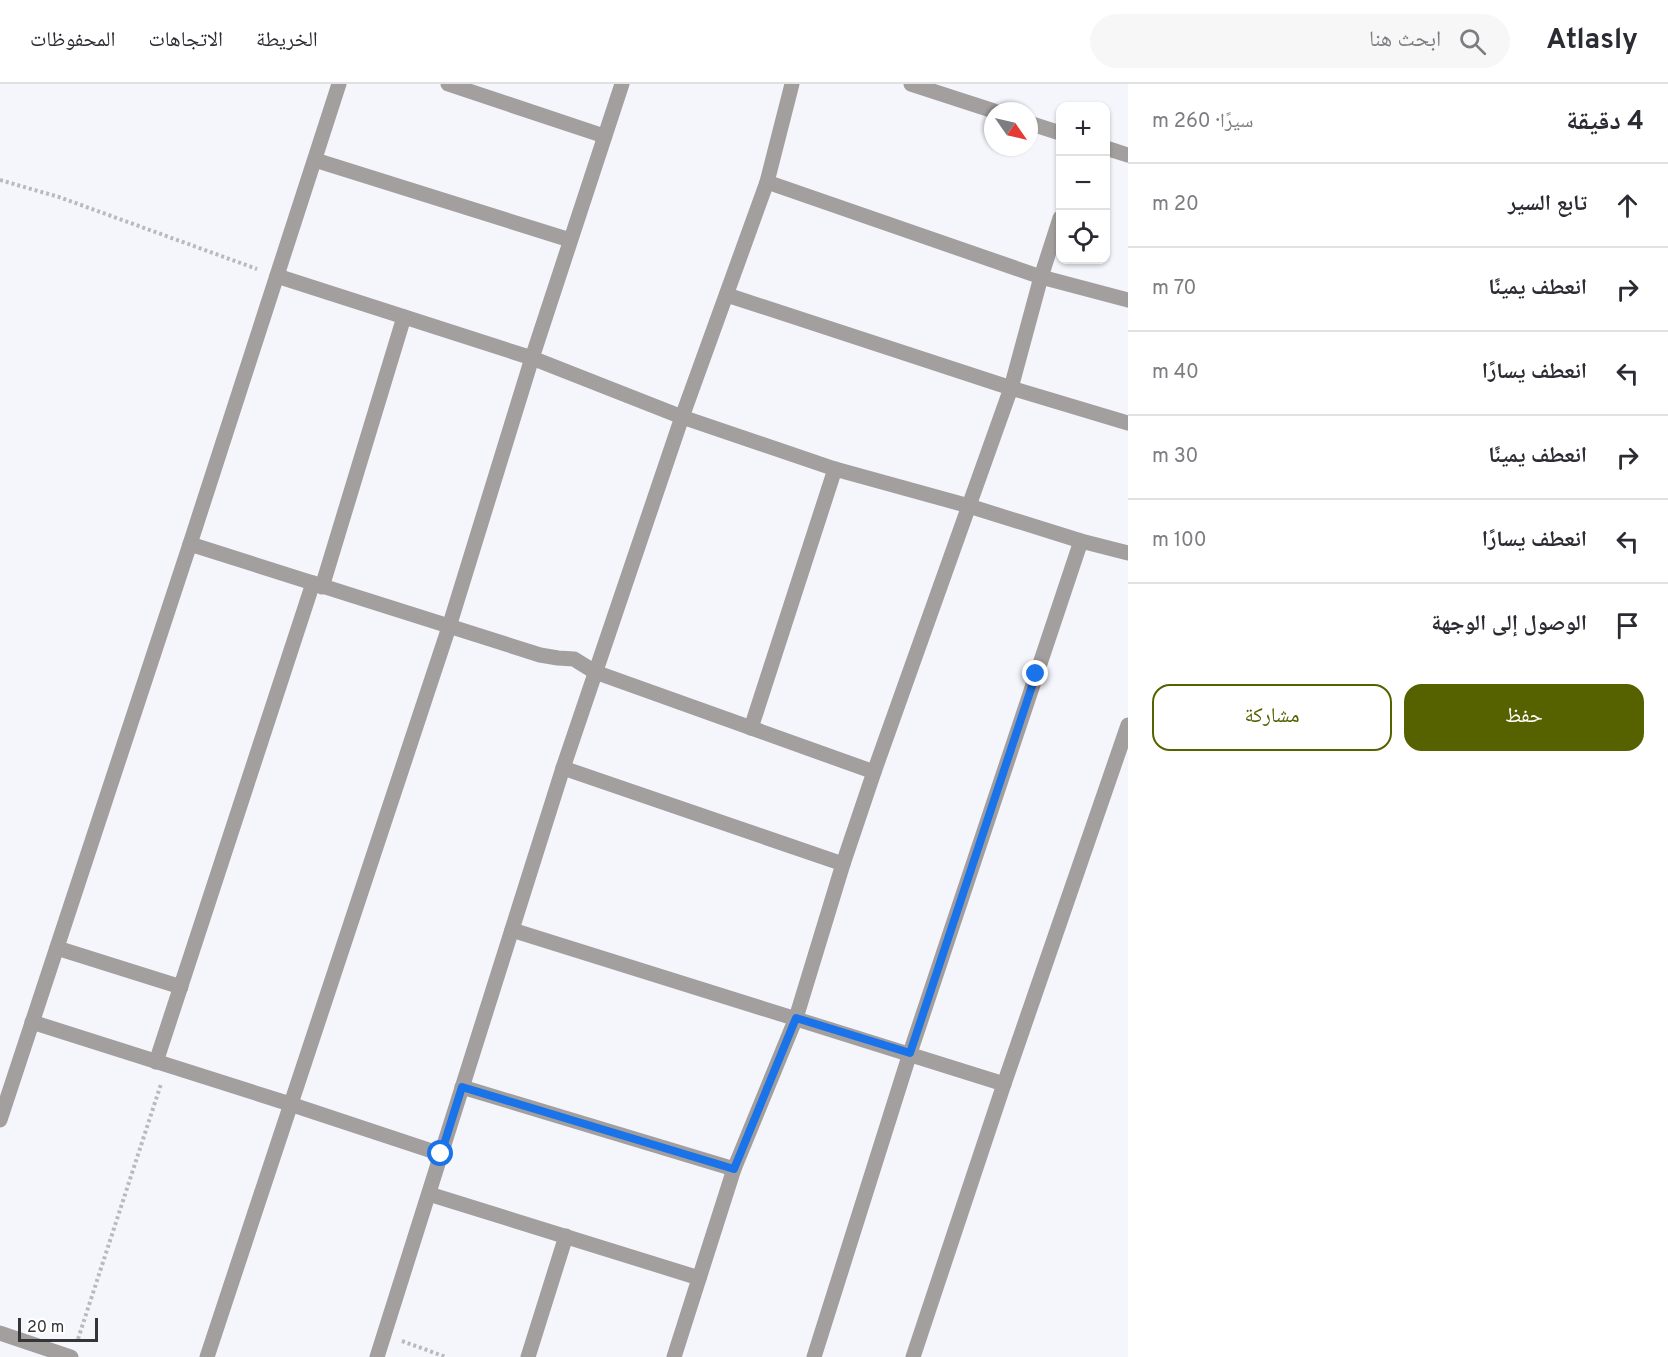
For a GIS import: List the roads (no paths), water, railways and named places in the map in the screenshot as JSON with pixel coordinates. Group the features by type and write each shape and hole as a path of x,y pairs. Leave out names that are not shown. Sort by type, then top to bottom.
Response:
{"street":[{"path":"0,1120 339,84"},
{"path":"448,84 604,136"},
{"path":"207,1357 449,627 532,358 622,84"},
{"path":"377,1357 594,672 682,417 767,182 792,84"},
{"path":"911,84 984,108"},
{"path":"1038,126 1056,132"},
{"path":"1110,149 1128,155"},
{"path":"315,160 570,240"},
{"path":"767,182 1041,277 1128,300"},
{"path":"674,1357 734,1169 796,1018 874,772 1011,388 1056,230"},
{"path":"278,276 532,358 682,417 835,469 1128,553"},
{"path":"727,295 1011,388 1128,423"},
{"path":"162,1064 181,987 317,585 404,317"},
{"path":"751,728 835,469"},
{"path":"814,1357 910,1053 1081,541"},
{"path":"190,544 540,655 574,659 594,672 874,772"},
{"path":"914,1357 1004,1084 1128,725"},
{"path":"563,768 843,864"},
{"path":"512,930 1004,1084"},
{"path":"57,948 181,987"},
{"path":"32,1022 441,1154"},
{"path":"462,1087 734,1169"},
{"path":"429,1194 699,1278"},
{"path":"528,1357 566,1236"},
{"path":"0,1332 73,1351"}]}
